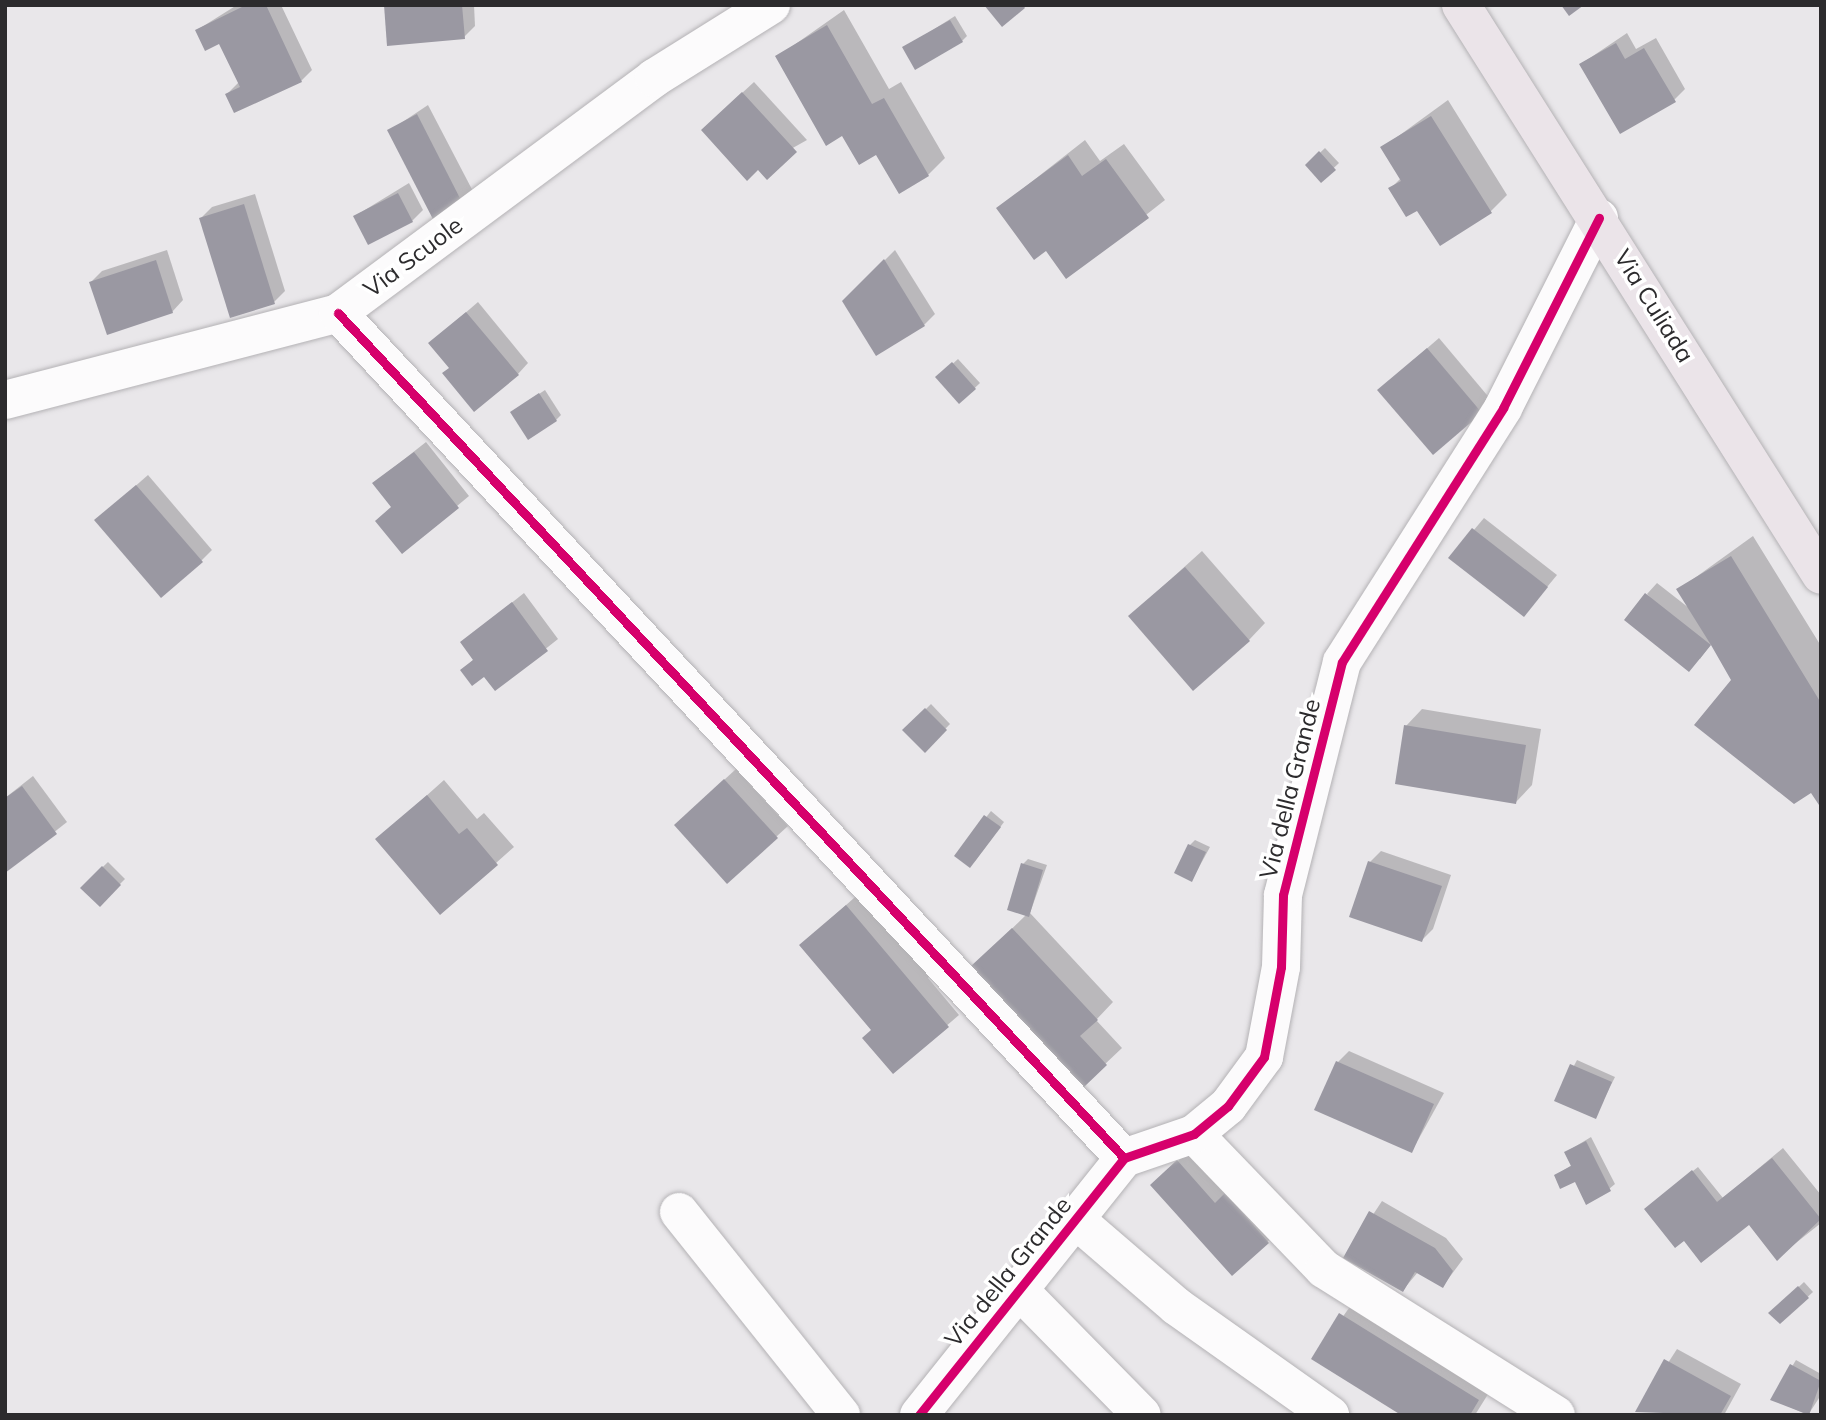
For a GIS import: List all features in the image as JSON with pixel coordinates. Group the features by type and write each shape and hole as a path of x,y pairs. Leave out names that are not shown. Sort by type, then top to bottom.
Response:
{"main road":[{"name":"Via Culiada","path":"1461,5 1599,218 1821,575"}],"street":[{"name":"Via Scuole","path":"5,400 338,313 654,78 772,5"},
{"name":"Via della Grande","path":"919,1415 1124,1158 1194,1134 1228,1106 1264,1057 1281,967 1283,895 1342,662 1503,408 1599,218"},
{"path":"338,313 1124,1158"},
{"path":"1194,1134 1324,1269 1556,1415"},
{"path":"679,1212 841,1415"},
{"path":"1075,1219 1176,1306 1330,1415"},
{"path":"1019,1290 1142,1415"}],"building":[{"path":"246,5 266,5 302,82 234,113 225,94 240,87 219,44 205,51 195,30"},
{"path":"384,5 462,5 465,39 387,46"},
{"path":"984,5 1023,5 1025,8 1002,27"},
{"path":"1561,5 1584,5 1569,16"},
{"path":"950,20 963,42 915,70 902,47"},
{"path":"827,25 872,104 884,98 929,176 899,194 876,155 859,165 842,136 826,146 775,56"},
{"path":"1616,43 1625,59 1644,48 1676,102 1620,134 1579,64"},
{"path":"742,92 797,152 767,180 758,170 747,181 701,130"},
{"path":"417,114 467,212 437,227 387,130"},
{"path":"1431,116 1492,213 1440,246 1417,211 1406,217 1388,188 1401,181 1380,147"},
{"path":"1319,151 1336,170 1321,183 1305,165"},
{"path":"1068,155 1082,176 1106,159 1149,218 1066,279 1046,251 1034,260 996,208"},
{"path":"398,193 413,222 368,245 353,216"},
{"path":"244,204 275,304 230,318 199,218"},
{"path":"884,259 925,326 876,356 842,301"},
{"path":"156,260 173,313 107,335 89,282"},
{"path":"466,312 519,375 474,412 442,373 449,368 428,343"},
{"path":"1427,348 1482,413 1433,455 1377,390"},
{"path":"952,362 976,389 959,404 935,377"},
{"path":"539,393 557,421 528,440 510,412"},
{"path":"414,452 459,508 402,554 375,521 391,507 372,483"},
{"path":"136,485 203,562 161,598 94,520"},
{"path":"1472,528 1548,587 1524,617 1448,558"},
{"path":"1731,556 1821,703 1821,808 1811,793 1794,804 1694,725 1731,680 1676,589"},
{"path":"1185,567 1250,641 1193,691 1128,616"},
{"path":"1645,593 1711,645 1689,672 1624,620"},
{"path":"512,602 548,651 495,691 484,677 472,686 460,670 473,660 460,642"},
{"path":"925,708 947,730 925,753 902,730"},
{"path":"1404,725 1526,745 1516,804 1395,784"},
{"path":"724,779 778,838 727,884 674,825"},
{"path":"22,786 57,834 5,873 5,798"},
{"path":"427,795 459,834 467,828 498,865 440,915 375,839"},
{"path":"984,815 1001,827 970,868 954,856"},
{"path":"1188,844 1206,852 1192,882 1174,873"},
{"path":"1368,861 1442,886 1422,942 1349,917"},
{"path":"1021,863 1043,870 1029,917 1007,910"},
{"path":"102,866 121,885 100,907 80,888"},
{"path":"846,905 949,1027 893,1074 862,1038 871,1030 799,945"},
{"path":"1012,928 1098,1020 1080,1036 1107,1065 1084,1087 971,966"},
{"path":"1336,1061 1434,1104 1412,1153 1314,1110"},
{"path":"1570,1064 1612,1082 1596,1119 1554,1101"},
{"path":"1586,1141 1611,1191 1586,1205 1575,1182 1560,1189 1554,1175 1571,1166 1564,1152"},
{"path":"1772,1158 1821,1219 1777,1261 1749,1225 1701,1263 1684,1241 1675,1248 1644,1209 1692,1170 1717,1202"},
{"path":"1177,1160 1215,1203 1225,1193 1269,1243 1232,1276 1150,1185"},
{"path":"1369,1211 1435,1248 1453,1271 1443,1288 1415,1272 1403,1292 1343,1258"},
{"path":"1798,1286 1809,1298 1780,1324 1768,1313"},
{"path":"1339,1313 1479,1400 1470,1415 1401,1415 1311,1359"},
{"path":"1664,1359 1731,1396 1720,1415 1635,1412"},
{"path":"1790,1364 1821,1381 1809,1415 1770,1400"}],"cycle path":[{"path":"919,1415 1124,1158 1194,1134 1228,1106 1264,1057 1281,967 1283,895 1342,662 1503,408 1599,218"},
{"path":"338,313 1124,1158"}]}
